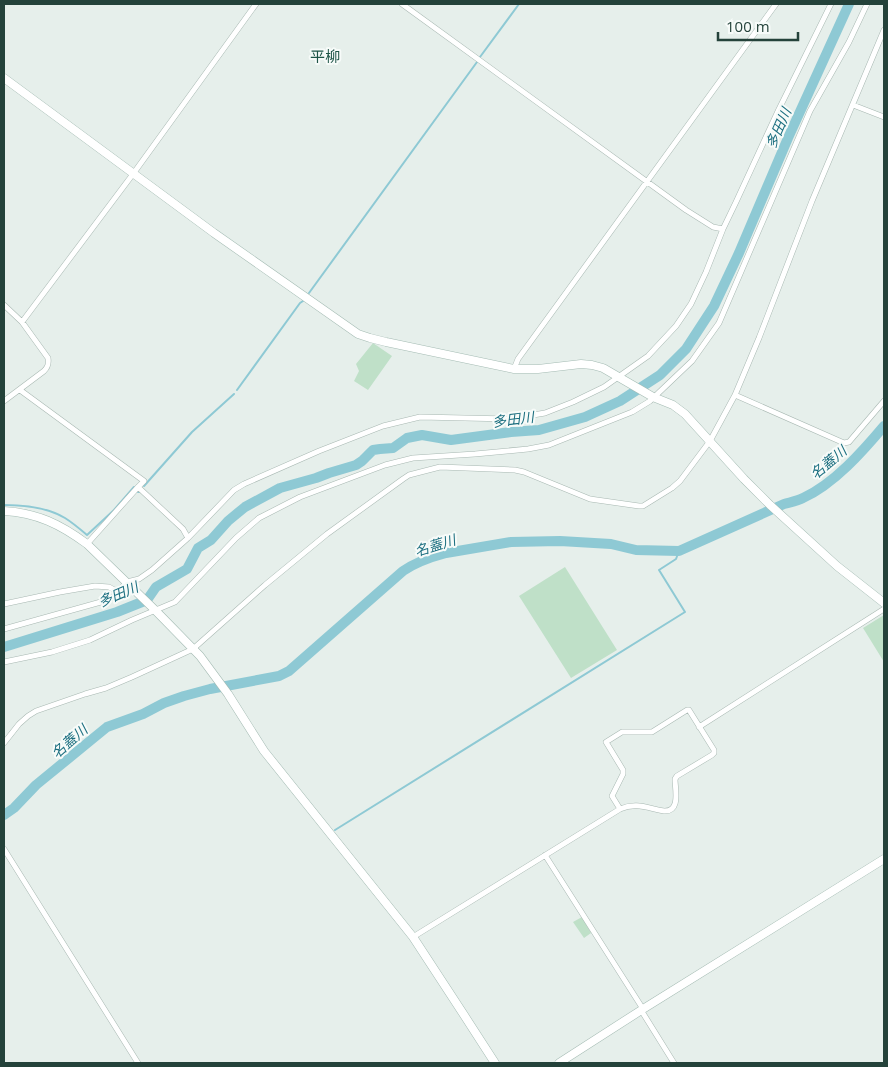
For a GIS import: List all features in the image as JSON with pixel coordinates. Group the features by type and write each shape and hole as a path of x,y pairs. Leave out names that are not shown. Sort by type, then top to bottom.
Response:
{"street":[{"path":"22,322 133,174 256,4"},
{"path":"402,4 686,210 713,227 723,229"},
{"path":"514,369 518,359 776,4"},
{"path":"4,629 108,600 128,584 140,579 152,570 188,538 234,490 319,451 383,426 420,417 509,418 546,413 573,402 620,378 648,356 676,326 691,304 723,229 831,4"},
{"path":"4,662 52,652 90,640 153,609 175,602 236,538 259,518 300,497 385,465 413,458 528,449 549,445 632,412 650,401 652,396 657,395 692,361 713,334 810,111 849,42 867,4"},
{"path":"4,743 19,724 36,711 106,688 193,648 327,534 409,475 440,467 515,470 590,499 639,506 643,506 678,484 710,441 735,395 760,338 812,201 884,30"},
{"path":"4,78 133,174 358,334 386,342 514,369 538,369 581,364 603,368 652,396 673,405 685,414 770,505 836,566 884,603"},
{"path":"853,105 884,117"},
{"path":"4,305 22,322 48,358 49,364 48,368 4,402"},
{"path":"20,390 144,481 86,544"},
{"path":"735,395 844,443 849,442 884,401"},
{"path":"138,487 183,530 188,538"},
{"path":"4,511 45,519 66,529 86,544 193,648 228,694 264,751 413,937 495,1063"},
{"path":"4,604 95,586 109,587 118,592"},
{"path":"699,727 884,609"},
{"path":"413,937 620,809 634,805 664,812 671,810 677,797 675,779 677,776 714,753 714,750 690,712 687,710 652,732 622,732 606,742 622,770 622,777 612,796 620,809"},
{"path":"4,849 138,1063"},
{"path":"545,855 674,1063"},
{"path":"559,1063 643,1013 884,859"}],"green space":[{"path":"373,343 392,356 368,390 354,381 359,371 356,364"},
{"path":"565,567 617,650 571,678 519,596"},
{"path":"884,615 884,662 863,628"},
{"path":"582,917 591,933 584,938 573,922"}],"waterway":[{"path":"480,57 519,4"},
{"name":"多田川","path":"4,647 117,612 147,600 156,587 187,569 198,548 211,540 228,521 245,507 280,488 356,465 373,450 393,448 407,438 422,435 451,440 539,430 585,417 620,401 660,375 686,349 714,306 849,4"},
{"path":"309,293 477,62"},
{"path":"237,390 303,301"},
{"path":"144,486 192,432 234,394"},
{"name":"名蓋川","path":"4,815 14,808 36,785 107,727 184,696 279,676 289,671 403,571 418,562 446,553 511,542 560,541 611,544 636,550 679,551 815,492 837,476 884,426"},
{"path":"4,505 27,506 51,511 68,520 87,535 114,510 134,487"},
{"path":"335,830 685,612 659,570 676,559 679,551"}],"district":[{"name":"平柳","path":"325,56"}]}
